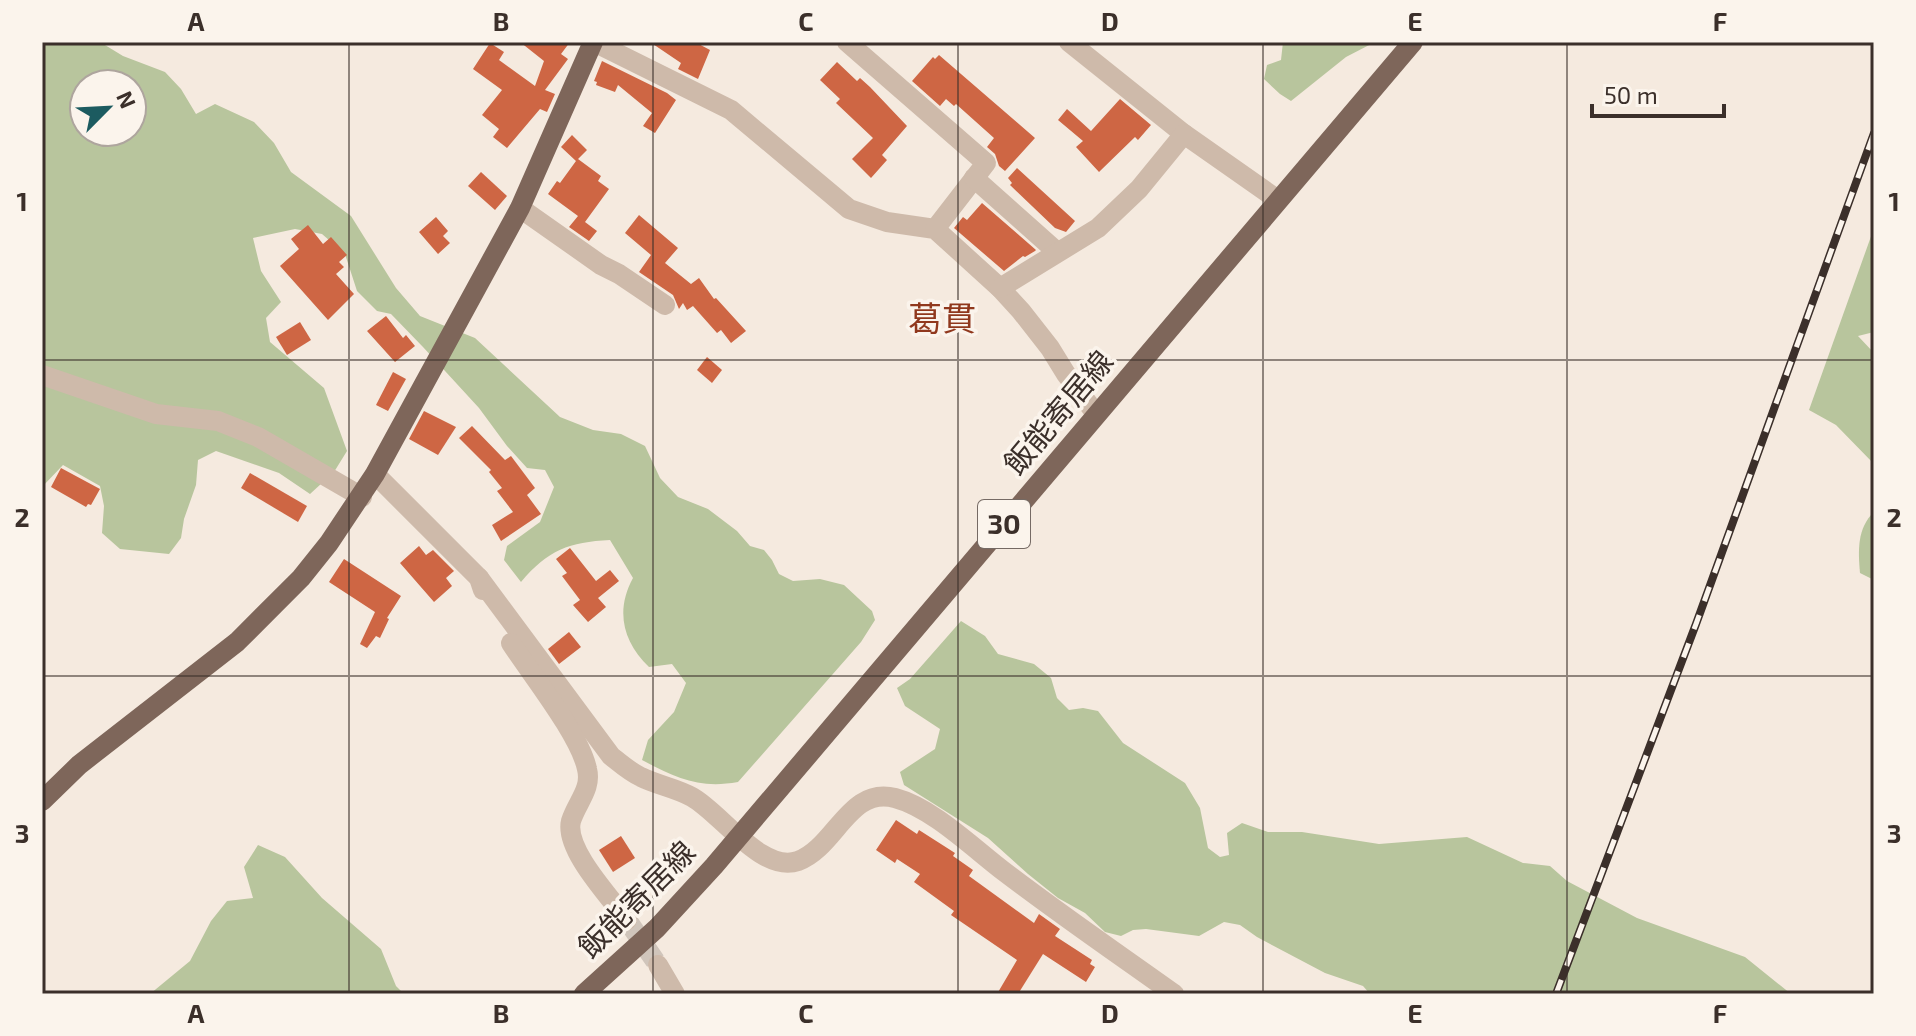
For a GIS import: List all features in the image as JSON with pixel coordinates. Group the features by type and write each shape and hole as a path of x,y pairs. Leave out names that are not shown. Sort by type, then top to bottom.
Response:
{"main road":[{"path":"42,801 79,765 237,642 301,578 362,497 520,208 594,42"},
{"name":"飯能寄居線","path":"584,994 674,911 739,837 1413,42"}],"street":[{"path":"594,42 731,110 849,209 887,222 935,229 1000,288 1050,348 1096,414"},
{"path":"847,42 986,163 935,229"},
{"path":"1069,42 1184,134 1278,200"},
{"path":"1000,288 1098,228 1139,189 1184,134"},
{"path":"974,178 1056,251"},
{"path":"520,208 665,305"},
{"path":"42,375 156,414 218,421 258,437 362,497"},
{"path":"375,474 479,578 611,756 635,775 693,798 739,837 775,861 798,861 811,853 862,801 879,795 908,802 1174,994"},
{"path":"479,578 492,616 583,756 588,771 588,787 571,821 571,841 627,920"},
{"path":"658,965 675,994"}],"green space":[{"path":"42,42 100,42 123,56 165,72 181,89 196,114 215,104 254,122 274,143 291,172 351,216 396,288 420,316 475,338 560,417 593,430 621,434 645,446 660,478 678,497 708,509 737,531 750,546 764,550 779,574 793,581 820,579 844,585 872,611 875,620 861,642 738,782 699,783 642,760 648,740 674,712 686,683 672,664 649,667 633,647 624,626 623,614 627,590 633,578 610,540 560,550 541,562 521,582 504,560 507,546 540,522 554,487 545,470 527,468 479,408 423,347 391,314 377,311 357,291 345,254 322,234 295,229 253,238 261,271 281,302 266,318 270,342 324,388 347,451 334,472 310,494 279,473 216,451 198,460 196,485 181,538 169,554 120,549 102,533 104,506 100,486 63,465 42,487"},
{"path":"1283,42 1375,42 1346,57 1291,101 1264,79 1267,65 1281,60"},
{"path":"1874,228 1874,332 1858,336 1874,353 1874,464 1836,425 1809,410"},
{"path":"1874,512 1874,580 1860,573 1859,556 1864,525"},
{"path":"961,621 985,636 998,654 1034,664 1051,678 1057,698 1069,710 1083,708 1098,711 1123,743 1185,783 1200,808 1208,848 1220,857 1229,855 1227,833 1242,823 1268,832 1302,832 1379,844 1467,837 1523,863 1550,866 1567,881 1637,918 1745,957 1791,994 1370,994 1363,986 1325,973 1240,925 1224,922 1199,936 1146,929 1133,930 1121,936 1105,932 1085,913 1058,898 1028,874 988,838 904,785 900,772 935,749 940,729 905,706 897,688 910,679"},
{"path":"258,845 285,857 322,898 381,949 396,986 404,994 150,994 190,961 211,921 227,901 253,898 244,867"}],"building":[{"path":"520,42 570,42 561,54 568,59 545,90 555,94 547,112 540,109 507,148 493,137 499,129 482,115 502,90 473,69 490,43 504,52 499,60 535,86 544,61"},
{"path":"650,42 695,42 710,50 698,79 678,69 681,63"},
{"path":"939,55 1035,138 1005,171 987,147 994,138 956,104 954,106 946,99 940,106 912,81 933,57 935,59"},
{"path":"602,61 676,100 655,133 643,126 652,113 618,85 615,92 596,85 594,81"},
{"path":"837,62 857,81 860,78 870,87 907,126 882,155 887,160 871,178 852,159 873,138 836,103 840,99 820,80"},
{"path":"1120,99 1151,125 1138,140 1135,137 1099,172 1076,147 1083,141 1058,120 1067,109 1091,131"},
{"path":"572,135 587,150 578,159 601,176 598,181 609,189 585,222 597,231 589,241 569,227 578,216 548,194 576,161 561,147"},
{"path":"1017,168 1075,221 1066,232 1055,228 1010,185 1012,183 1008,178"},
{"path":"481,172 507,196 495,210 468,186"},
{"path":"982,203 1036,250 1004,271 954,228 963,217 967,220"},
{"path":"639,215 678,248 665,263 691,284 699,278 714,299 746,331 731,343 721,330 717,333 693,306 687,310 683,303 679,309 673,295 639,272 651,255 625,233"},
{"path":"436,217 448,231 443,236 450,243 438,254 419,232"},
{"path":"308,225 323,244 331,237 347,255 339,262 344,267 336,274 354,294 328,320 280,266 299,249 291,239"},
{"path":"386,316 403,338 406,335 415,346 395,362 367,331"},
{"path":"300,322 311,340 287,355 276,337"},
{"path":"707,357 722,370 712,383 697,370"},
{"path":"393,372 406,379 388,411 376,405"},
{"path":"424,411 456,427 438,455 409,439"},
{"path":"472,426 505,460 511,456 535,488 527,495 541,514 501,541 492,525 513,512 497,491 502,488 489,472 491,470 459,438"},
{"path":"61,468 100,489 91,505 86,507 51,487"},
{"path":"250,473 307,506 298,522 241,488"},
{"path":"419,546 426,555 433,550 454,571 446,578 452,586 434,602 400,563"},
{"path":"570,548 596,581 610,570 619,581 598,598 606,607 588,622 573,605 580,600 562,576 567,573 556,559"},
{"path":"344,559 401,596 387,618 380,638 376,636 367,648 360,644 375,612 329,582"},
{"path":"569,632 581,647 559,664 548,649"},
{"path":"896,820 917,834 919,830 955,853 953,856 973,870 969,876 1034,923 1039,914 1060,929 1055,936 1092,960 1090,964 1095,967 1086,982 1043,954 1018,994 997,994 1017,960 951,915 954,911 914,882 920,874 876,850"},
{"path":"621,836 635,858 613,872 599,850"}],"tunnel":[{"path":"627,920 658,965"}],"railway":[{"path":"1556,994 1696,624 1874,133"}],"district":[{"name":"葛貫","path":"942,319"}]}
